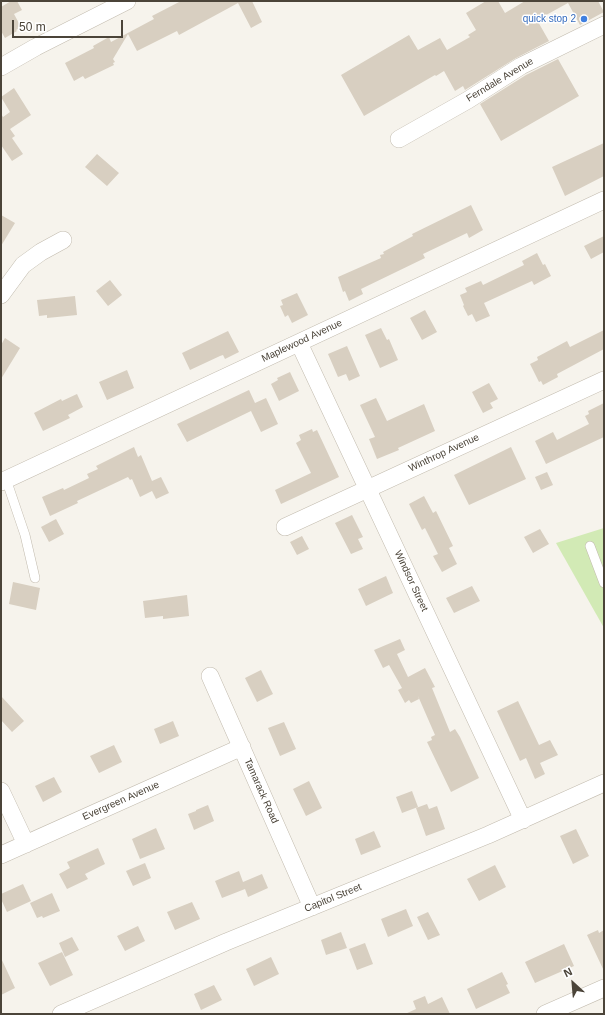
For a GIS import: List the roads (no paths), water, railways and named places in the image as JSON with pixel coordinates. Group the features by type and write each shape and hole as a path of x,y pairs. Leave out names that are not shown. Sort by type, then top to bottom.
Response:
{"street":[{"path":"1,67 36,47 127,1"},
{"name":"Ferndale Avenue","path":"399,139 468,100 522,66 604,25"},
{"name":"Maplewood Avenue","path":"4,481 604,200"},
{"path":"1,295 23,265 41,252 63,240"},
{"name":"Windsor Street","path":"299,343 523,820"},
{"name":"Winthrop Avenue","path":"285,527 604,380"},
{"name":"Tamarack Road","path":"210,676 312,907"},
{"name":"Evergreen Avenue","path":"1,856 242,747"},
{"name":"Capitol Street","path":"61,1014 226,942 523,820 604,783"},
{"path":"1,791 26,844"},
{"path":"545,1014 604,988"}],"lane":[{"path":"4,481 25,535 35,578"},
{"path":"590,546 604,583"}],"place":[{"name":"quick stop 2","path":"584,19"}]}
